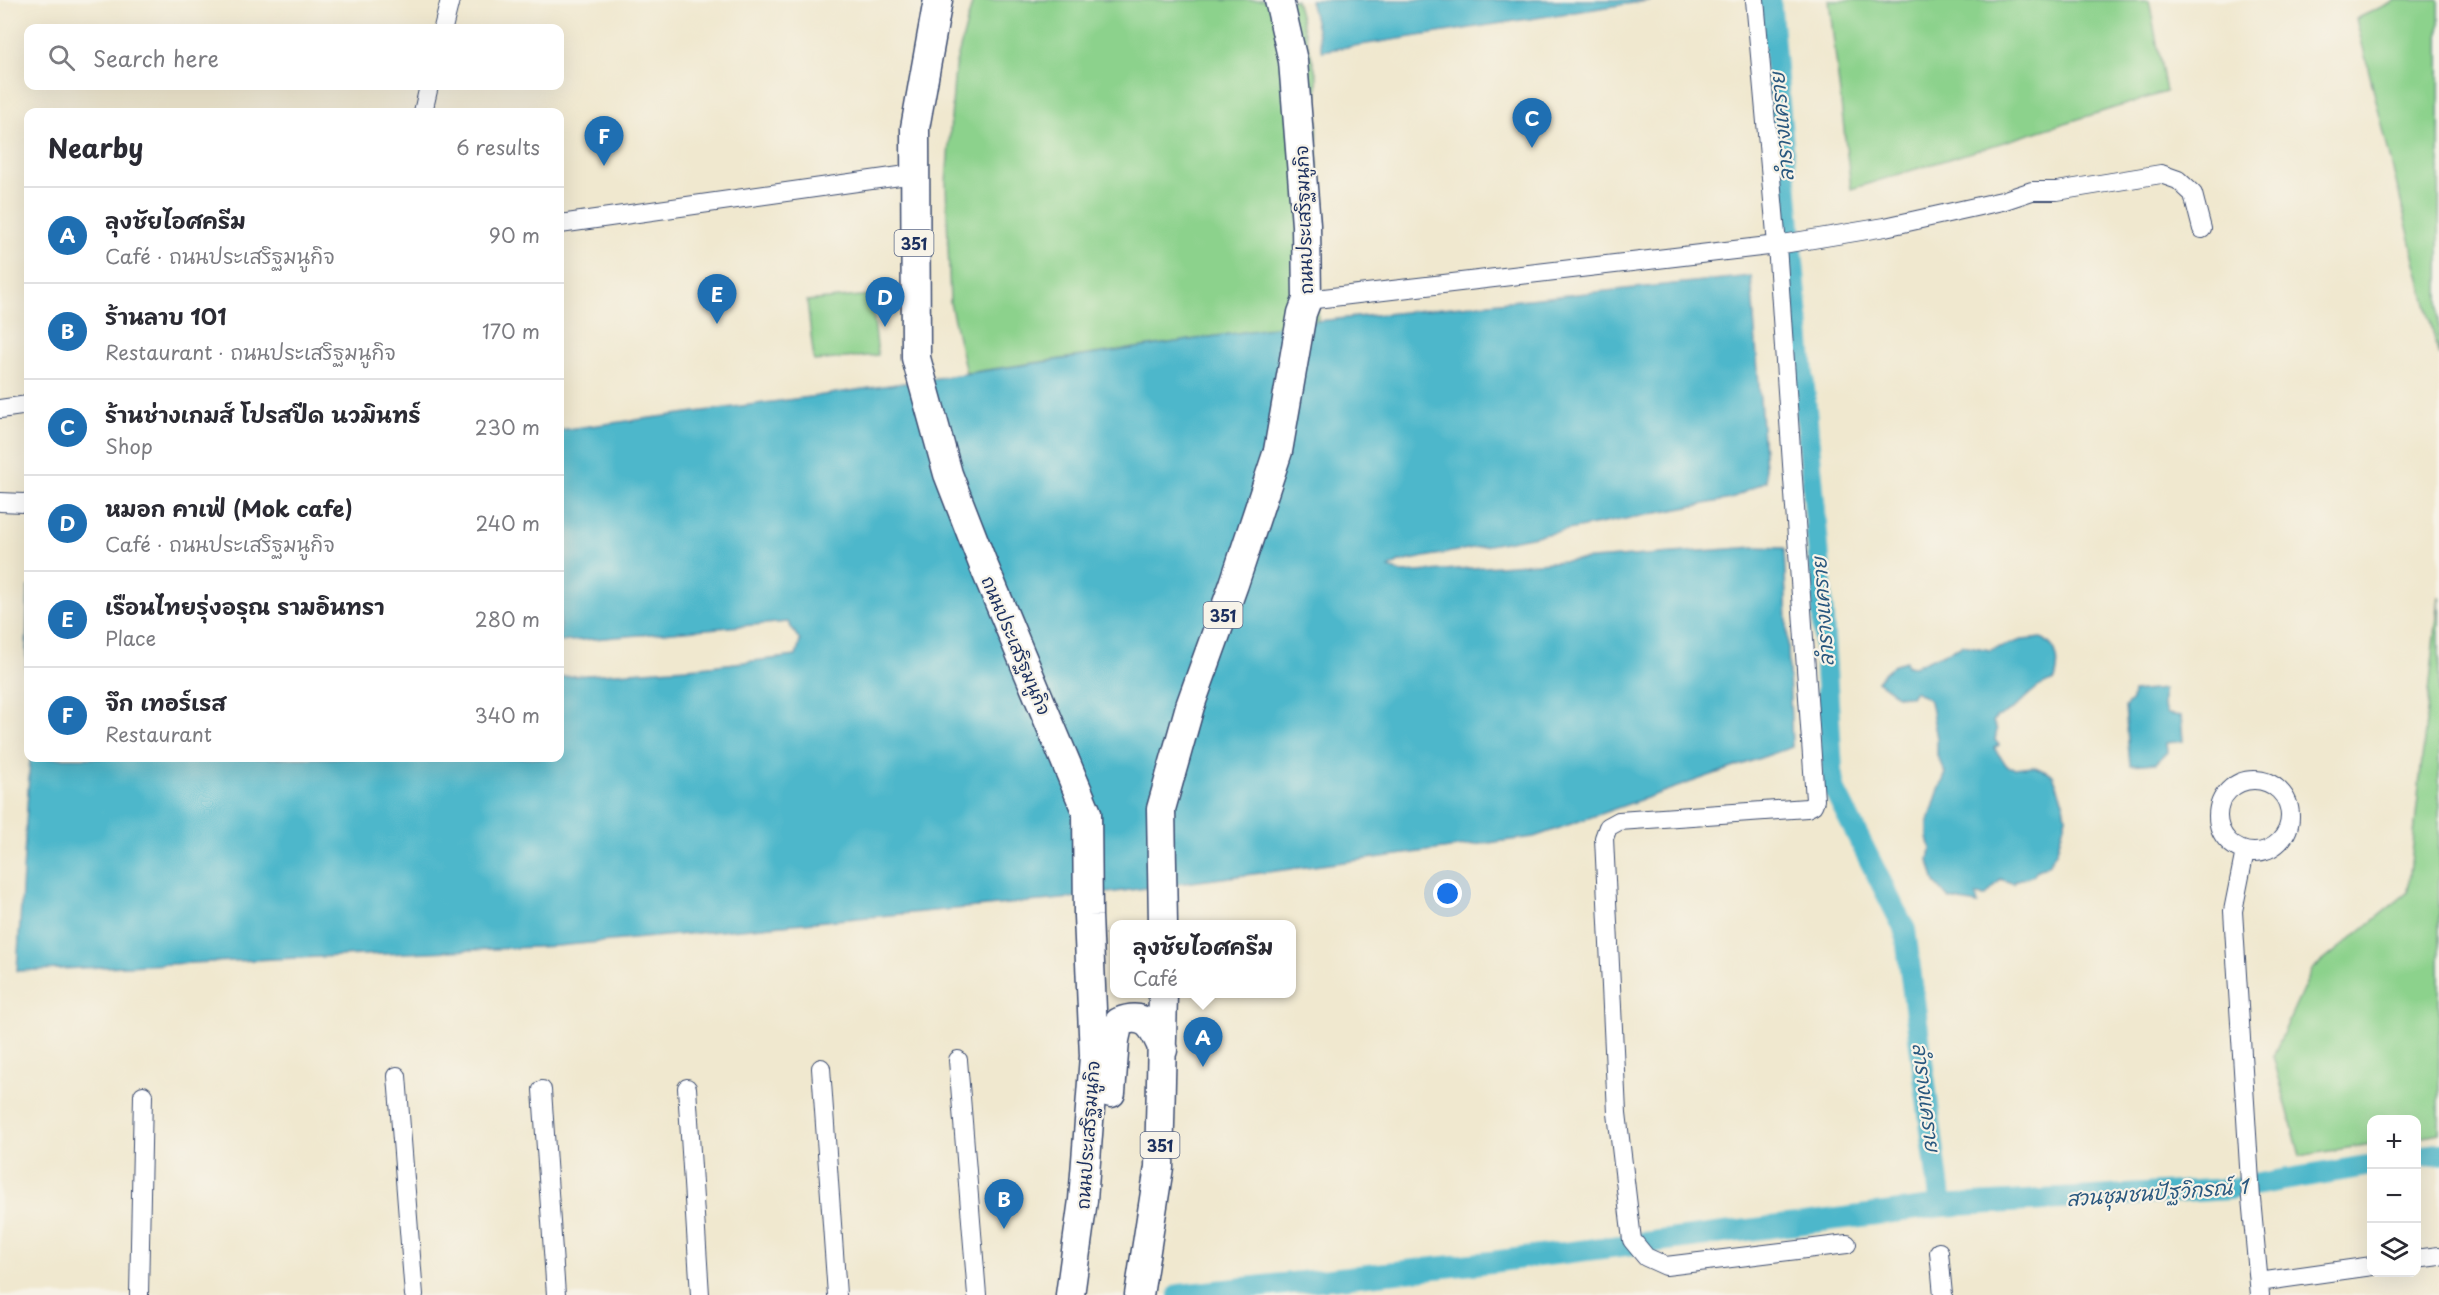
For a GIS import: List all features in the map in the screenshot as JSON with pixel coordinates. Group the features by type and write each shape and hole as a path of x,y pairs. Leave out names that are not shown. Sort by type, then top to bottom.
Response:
{"main road":[{"name":"ถนนประเสริฐมนูกิจ","path":"938,0 915,128 916,358 948,474 1087,813 1088,916 1094,1056 1083,1200 1070,1295"},
{"name":"ถนนประเสริฐมนูกิจ","path":"1163,920 1161,809 1190,706 1278,451 1304,307 1306,225 1293,61 1279,0"},
{"name":"351","path":"1139,1295 1159,1167 1163,998"},
{"path":"1089,1295 1105,1162 1115,1040 1119,1022 1129,1018 1142,1019 1154,1030 1162,1050"}],"street":[{"path":"444,24 450,0"},
{"path":"1755,0 1789,243 1815,800 1813,806 1807,808 1619,821 1608,827 1604,838 1617,1113 1636,1244 1646,1257 1666,1266 1847,1244"},
{"path":"424,108 428,90"},
{"path":"564,223 914,174"},
{"path":"1304,307 1789,243 1885,227 2002,201 2032,191 2057,191 2161,174 2178,180 2193,194 2202,229"},
{"path":"0,409 24,406"},
{"path":"0,502 24,503"},
{"path":"2245,851 2233,911 2251,1198 2260,1288 2367,1267"},
{"path":"958,1060 977,1295"},
{"path":"821,1068 837,1295"},
{"path":"397,1076 414,1295"},
{"path":"687,1088 700,1295"},
{"path":"542,1090 556,1295"},
{"path":"139,1295 143,1095"},
{"path":"1939,1252 1943,1295"},
{"path":"2421,1258 2439,1256"}],"green space":[{"path":"973,0 1296,0 1317,76 1318,321 966,373 950,303 946,183 955,67"},
{"path":"1829,0 2149,0 2166,92 1851,189"},
{"path":"2396,0 2439,0 2439,357 2356,19"},
{"path":"871,295 878,355 814,361 807,301"},
{"path":"2439,597 2439,1133 2421,1136 2421,1115 2367,1115 2367,1145 2300,1156 2273,1056 2312,970 2408,892"}],"water":[{"path":"1310,0 1652,0 1322,51"},
{"path":"1751,276 1766,481 1731,499 1399,562 1389,568 1403,573 1755,547 1784,548 1792,747 1534,837 1062,899 557,946 17,971 30,762 564,762 564,677 701,667 796,656 800,641 788,622 564,642 564,429 810,397 1318,321"},
{"path":"2042,638 2052,646 2057,656 2055,680 2039,687 2013,709 1996,717 1993,722 1997,730 1995,740 1999,745 1994,748 2007,766 2014,768 2033,766 2053,775 2064,804 2066,817 2057,850 2049,864 2036,871 2034,875 2014,881 2014,884 2001,879 1986,896 1976,895 1978,904 1949,899 1935,883 1929,861 1931,849 1928,824 1946,773 1937,756 1937,738 1930,701 1915,691 1911,697 1897,695 1877,681 1897,664 1906,661 1907,665 1914,666 1963,645 1990,650 2022,640"},
{"path":"2163,689 2163,706 2167,714 2181,716 2183,741 2166,743 2167,752 2156,763 2130,765 2125,707 2132,700 2133,692"}],"waterway":[{"name":"ลำรางแคราย","path":"1770,0 1820,569 1833,787 1905,930 1941,1206"},
{"name":"สวนชุมชนปัฐวิกรณ์ 1","path":"2421,1156 2439,1154"},
{"path":"1179,1295 1491,1262 1941,1206 2229,1189 2367,1166"}],"place":[{"name":"ร้านช่างเกมส์ โปรสปีด นวมินทร์","path":"1532,148"},
{"name":"จึก เทอร์เรส","path":"604,166"},
{"name":"เรือนไทยรุ่งอรุณ รามอินทรา","path":"717,324"},
{"name":"หมอก คาเฟ่ (Mok cafe)","path":"885,327"},
{"name":"ลุงชัยไอศครีม","path":"1203,1067"},
{"name":"ร้านลาบ 101","path":"1004,1229"}]}
